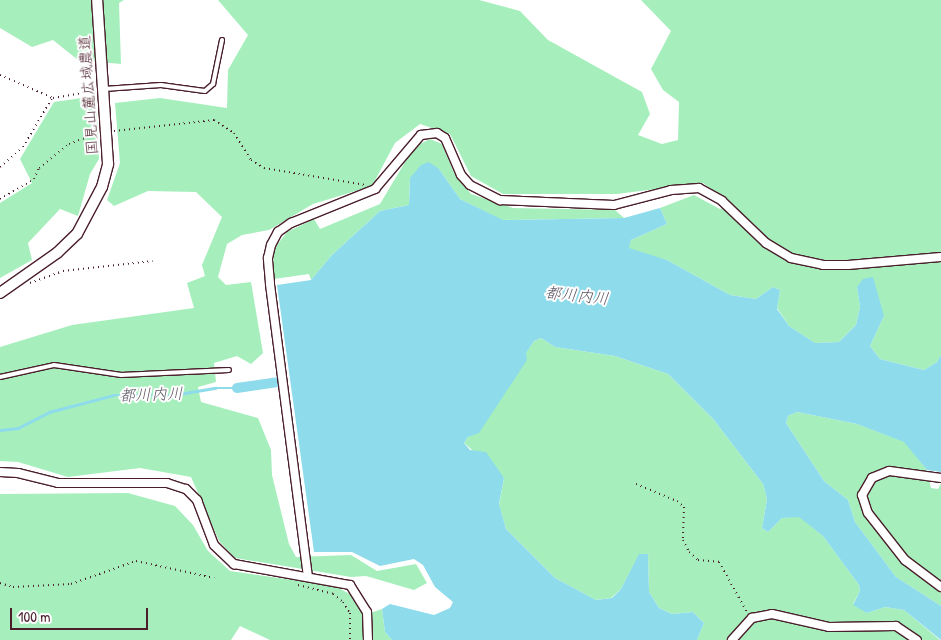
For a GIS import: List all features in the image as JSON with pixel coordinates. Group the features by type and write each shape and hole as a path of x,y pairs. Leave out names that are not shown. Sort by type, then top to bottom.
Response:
{"street":[{"name":"国見山麓広域農道","path":"0,292 26,276 76,234 90,212 108,164 97,0"},
{"path":"308,577 268,258 278,232 291,223 375,189 398,164 411,143 421,135 437,133 445,138 461,174 470,185 500,200 614,205 672,190 699,188 722,201 766,243 791,258 823,264 848,265 941,257"},
{"path":"941,478 889,471 872,478 862,494 868,513 905,560 941,587"},
{"path":"0,472 18,473 58,483 166,483 186,489 197,500 208,534 223,556 234,564 350,586 367,612 368,640"},
{"path":"732,640 752,618 772,614 829,627 896,626 917,640"}],"lane":[{"path":"104,89 161,85 205,91 213,84 222,40"},
{"path":"0,377 54,364 122,375 229,370"}],"path":[{"path":"0,75 53,98 104,89"},
{"path":"0,167 23,147 53,98"},
{"path":"0,199 34,179 38,168 69,144 85,135 214,120 234,133 251,160 264,168 364,183 375,189"},
{"path":"26,276 31,285 63,271 152,261"},
{"path":"636,484 678,501 684,507 684,540 688,552 698,560 720,562 752,618"},
{"path":"0,583 13,587 71,584 136,561 214,578"},
{"path":"289,583 333,594 343,602 350,613 350,640"}],"green space":[{"path":"0,0 124,0 119,3 121,64 78,60 53,40 32,47 0,28"},
{"path":"218,0 479,0 520,11 548,40 642,92 650,114 638,135 662,144 678,140 679,102 663,90 651,69 671,31 641,0 941,0 941,355 937,362 924,370 880,359 870,346 884,316 857,287 860,307 856,325 839,342 815,343 789,326 777,308 780,290 773,287 756,299 730,295 667,260 634,252 628,248 631,240 667,224 660,208 694,195 720,209 733,205 703,183 617,194 503,194 471,176 450,134 420,124 395,143 372,186 313,204 269,230 242,235 227,244 218,277 226,285 251,282 263,353 251,364 237,356 214,363 216,382 198,387 201,402 258,418 271,450 272,475 289,544 296,557 351,555 377,571 416,564 427,583 414,590 366,576 351,577 235,558 219,541 191,477 140,468 68,477 18,462 0,461 0,347 72,325 194,308 187,283 205,276 202,265 222,217 196,192 148,191 114,206 107,200 120,163 115,103 160,98 227,108 228,70 248,35"},
{"path":"96,96 99,159 90,174 78,216 60,209 28,243 32,260 0,278 0,203 32,183 20,159 54,102"},
{"path":"430,139 442,144 454,173 471,194 513,208 615,210 624,218 502,220 460,199 439,169 410,178 409,205 380,211 332,255 311,280 309,274 274,279 273,250 287,232 314,219 320,229 380,204 414,147"},
{"path":"541,338 555,347 615,356 668,374 714,420 763,484 767,499 762,528 768,532 782,518 799,516 823,536 859,585 860,591 853,604 867,613 885,607 904,610 940,640 697,640 704,623 693,612 672,614 659,608 649,592 648,554 639,555 621,589 611,598 596,600 555,578 506,529 499,505 504,478 464,443 534,341"},
{"path":"797,412 857,424 905,442 927,470 931,488 938,489 941,483 941,606 896,577 855,522 848,500 824,481 786,423 788,416"},
{"path":"128,493 175,506 193,525 208,551 230,571 335,586 355,597 367,614 382,609 385,632 392,640 270,640 240,626 231,640 0,640 0,494"}],"water":[{"path":"429,162 439,169 460,199 503,220 624,218 660,208 667,224 631,240 629,248 667,260 730,295 756,299 773,287 780,290 777,309 789,326 815,343 839,342 856,325 860,307 857,287 863,279 873,277 884,316 870,346 880,359 924,370 937,362 941,355 941,472 927,470 904,442 857,424 797,412 788,416 786,423 824,481 848,500 855,522 896,577 941,606 941,640 904,610 885,607 867,613 853,605 860,591 859,585 823,536 799,517 782,518 768,532 762,528 767,499 763,484 714,420 668,374 615,356 555,347 541,338 534,341 526,353 527,360 479,433 468,437 464,443 470,450 486,452 504,478 499,504 506,529 555,578 596,600 612,598 621,589 639,554 648,554 649,592 659,608 672,614 693,612 704,623 697,640 392,640 385,632 382,609 390,604 434,615 450,608 453,602 435,587 423,565 414,559 380,566 352,552 314,552 277,285 311,280 332,255 380,211 409,205 410,178 421,165"}],"waterway":[{"name":"都川内川","path":"237,388 278,382"},
{"name":"都川内川","path":"0,430 18,428 49,412 114,395 173,395 215,388 237,388"}]}
